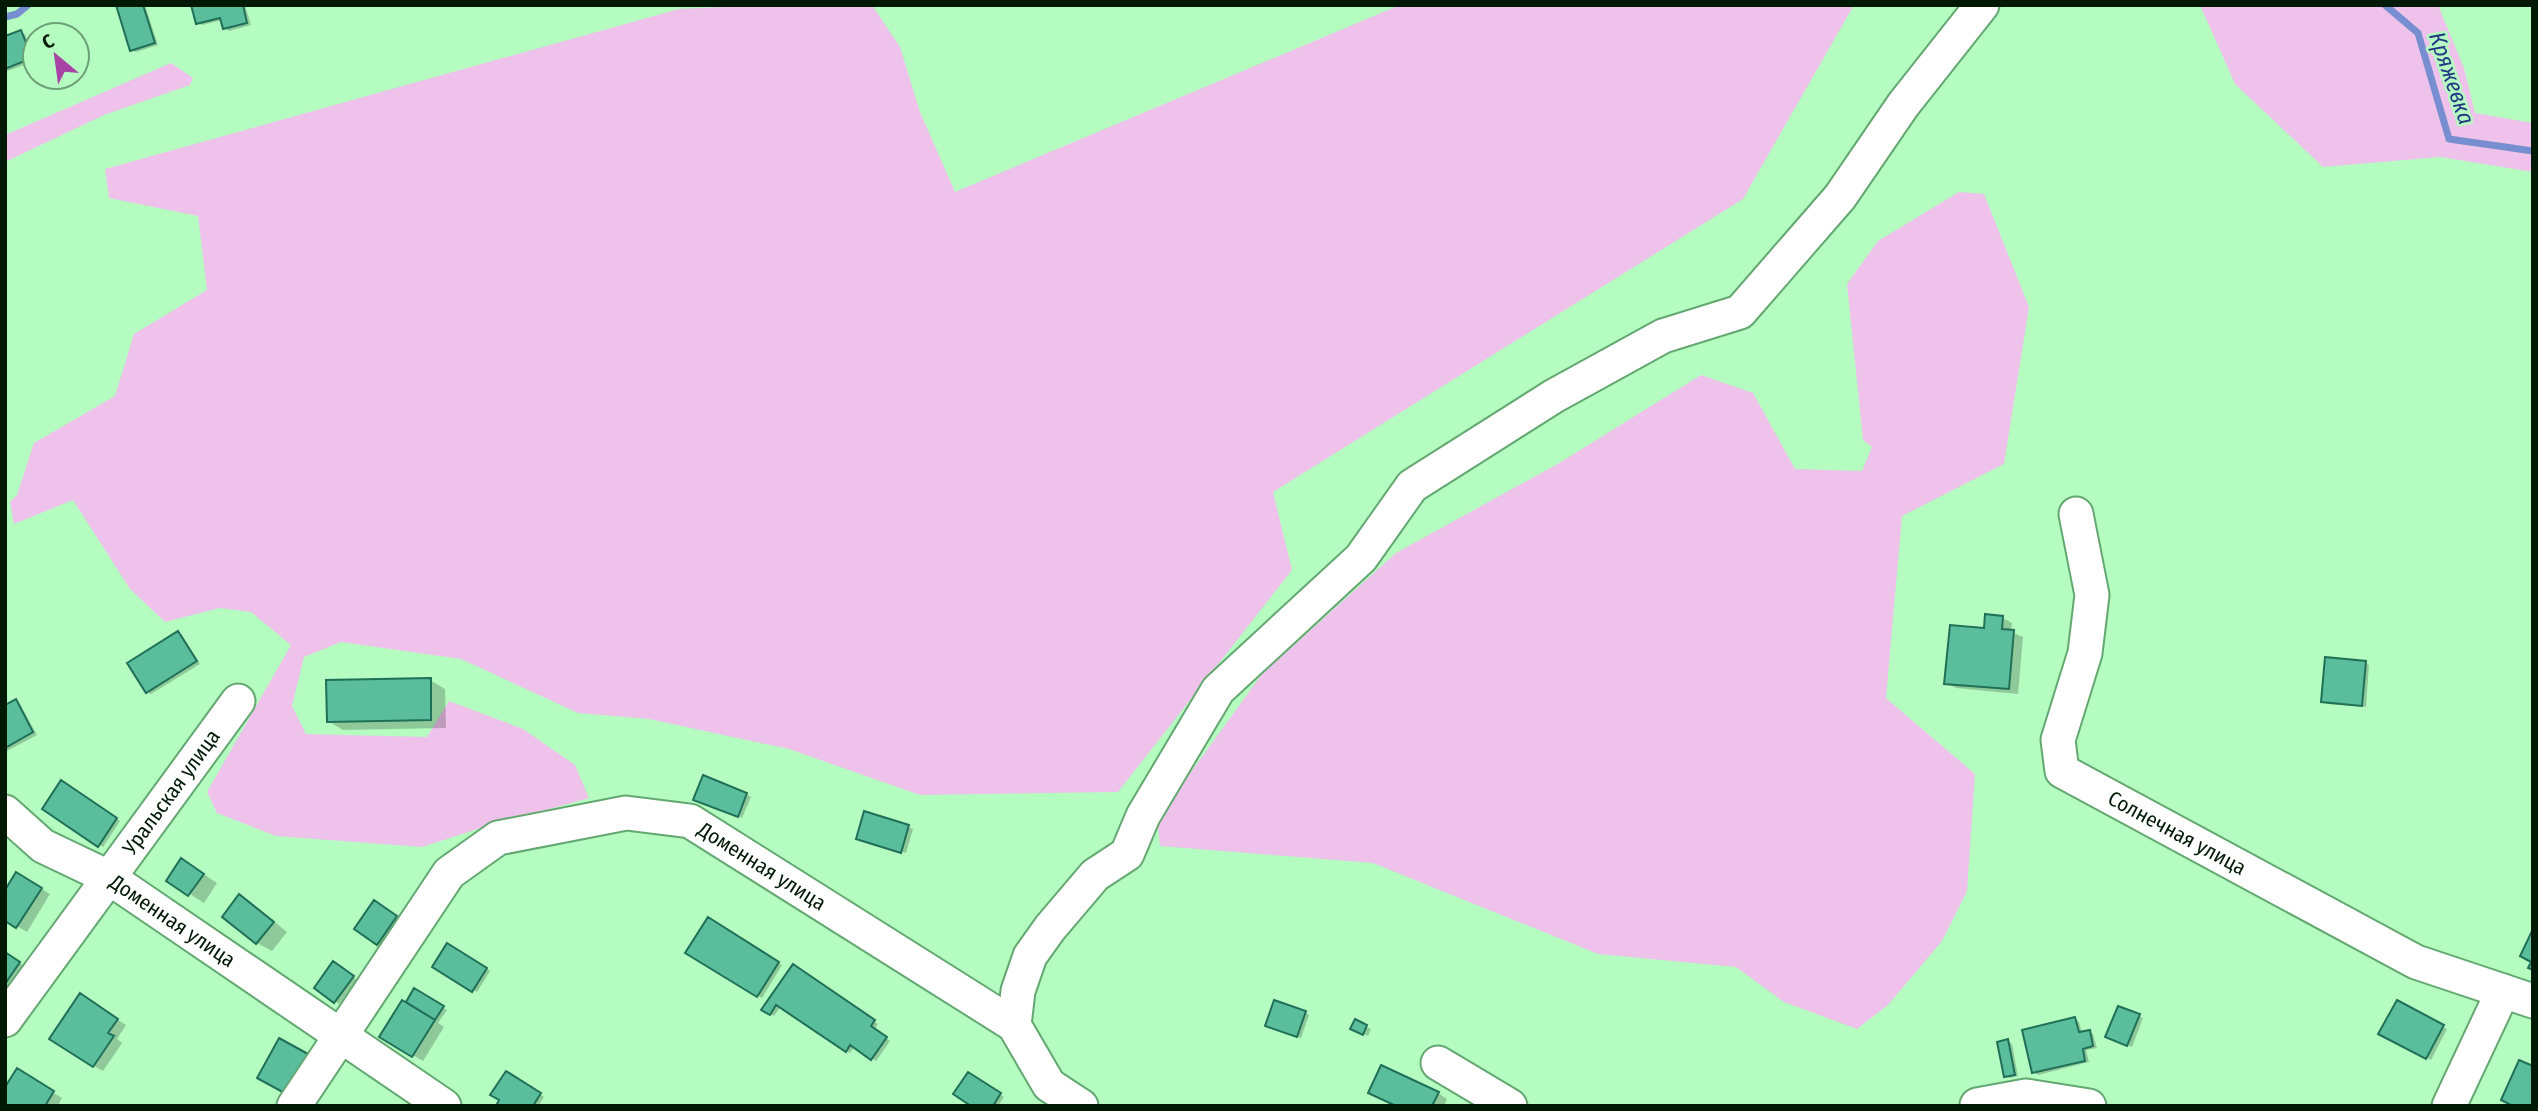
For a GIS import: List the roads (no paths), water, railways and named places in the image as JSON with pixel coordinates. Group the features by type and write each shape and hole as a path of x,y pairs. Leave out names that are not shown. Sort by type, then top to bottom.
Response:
{"street":[{"path":"1014,1025 1018,991 1030,956 1050,928 1095,876 1127,854 1143,816 1218,690 1361,558 1412,486 1554,396 1663,335 1740,312 1840,197 1903,106 1982,5"},
{"name":"Солнечная улица","path":"2076,514 2092,595 2085,653 2058,740 2062,771 2416,962 2518,996"},
{"name":"Уральская улица","path":"5,1020 238,701"},
{"name":"Доменная улица","path":"5,812 43,846 108,877 444,1106"},
{"name":"Доменная улица","path":"340,1036 449,873 498,838 625,813 690,821 1014,1025 1041,1095"},
{"path":"2449,1106 2518,996"},
{"path":"294,1106 340,1036"},
{"path":"1438,1063 1510,1106"},
{"path":"1041,1095 1081,1106"},
{"path":"1977,1105 2026,1096 2089,1106"}],"waterway":[{"name":"Кряжевка","path":"5,17 17,14 28,5"},
{"name":"Кряжевка","path":"2385,5 2418,33 2449,139 2533,151"}]}
